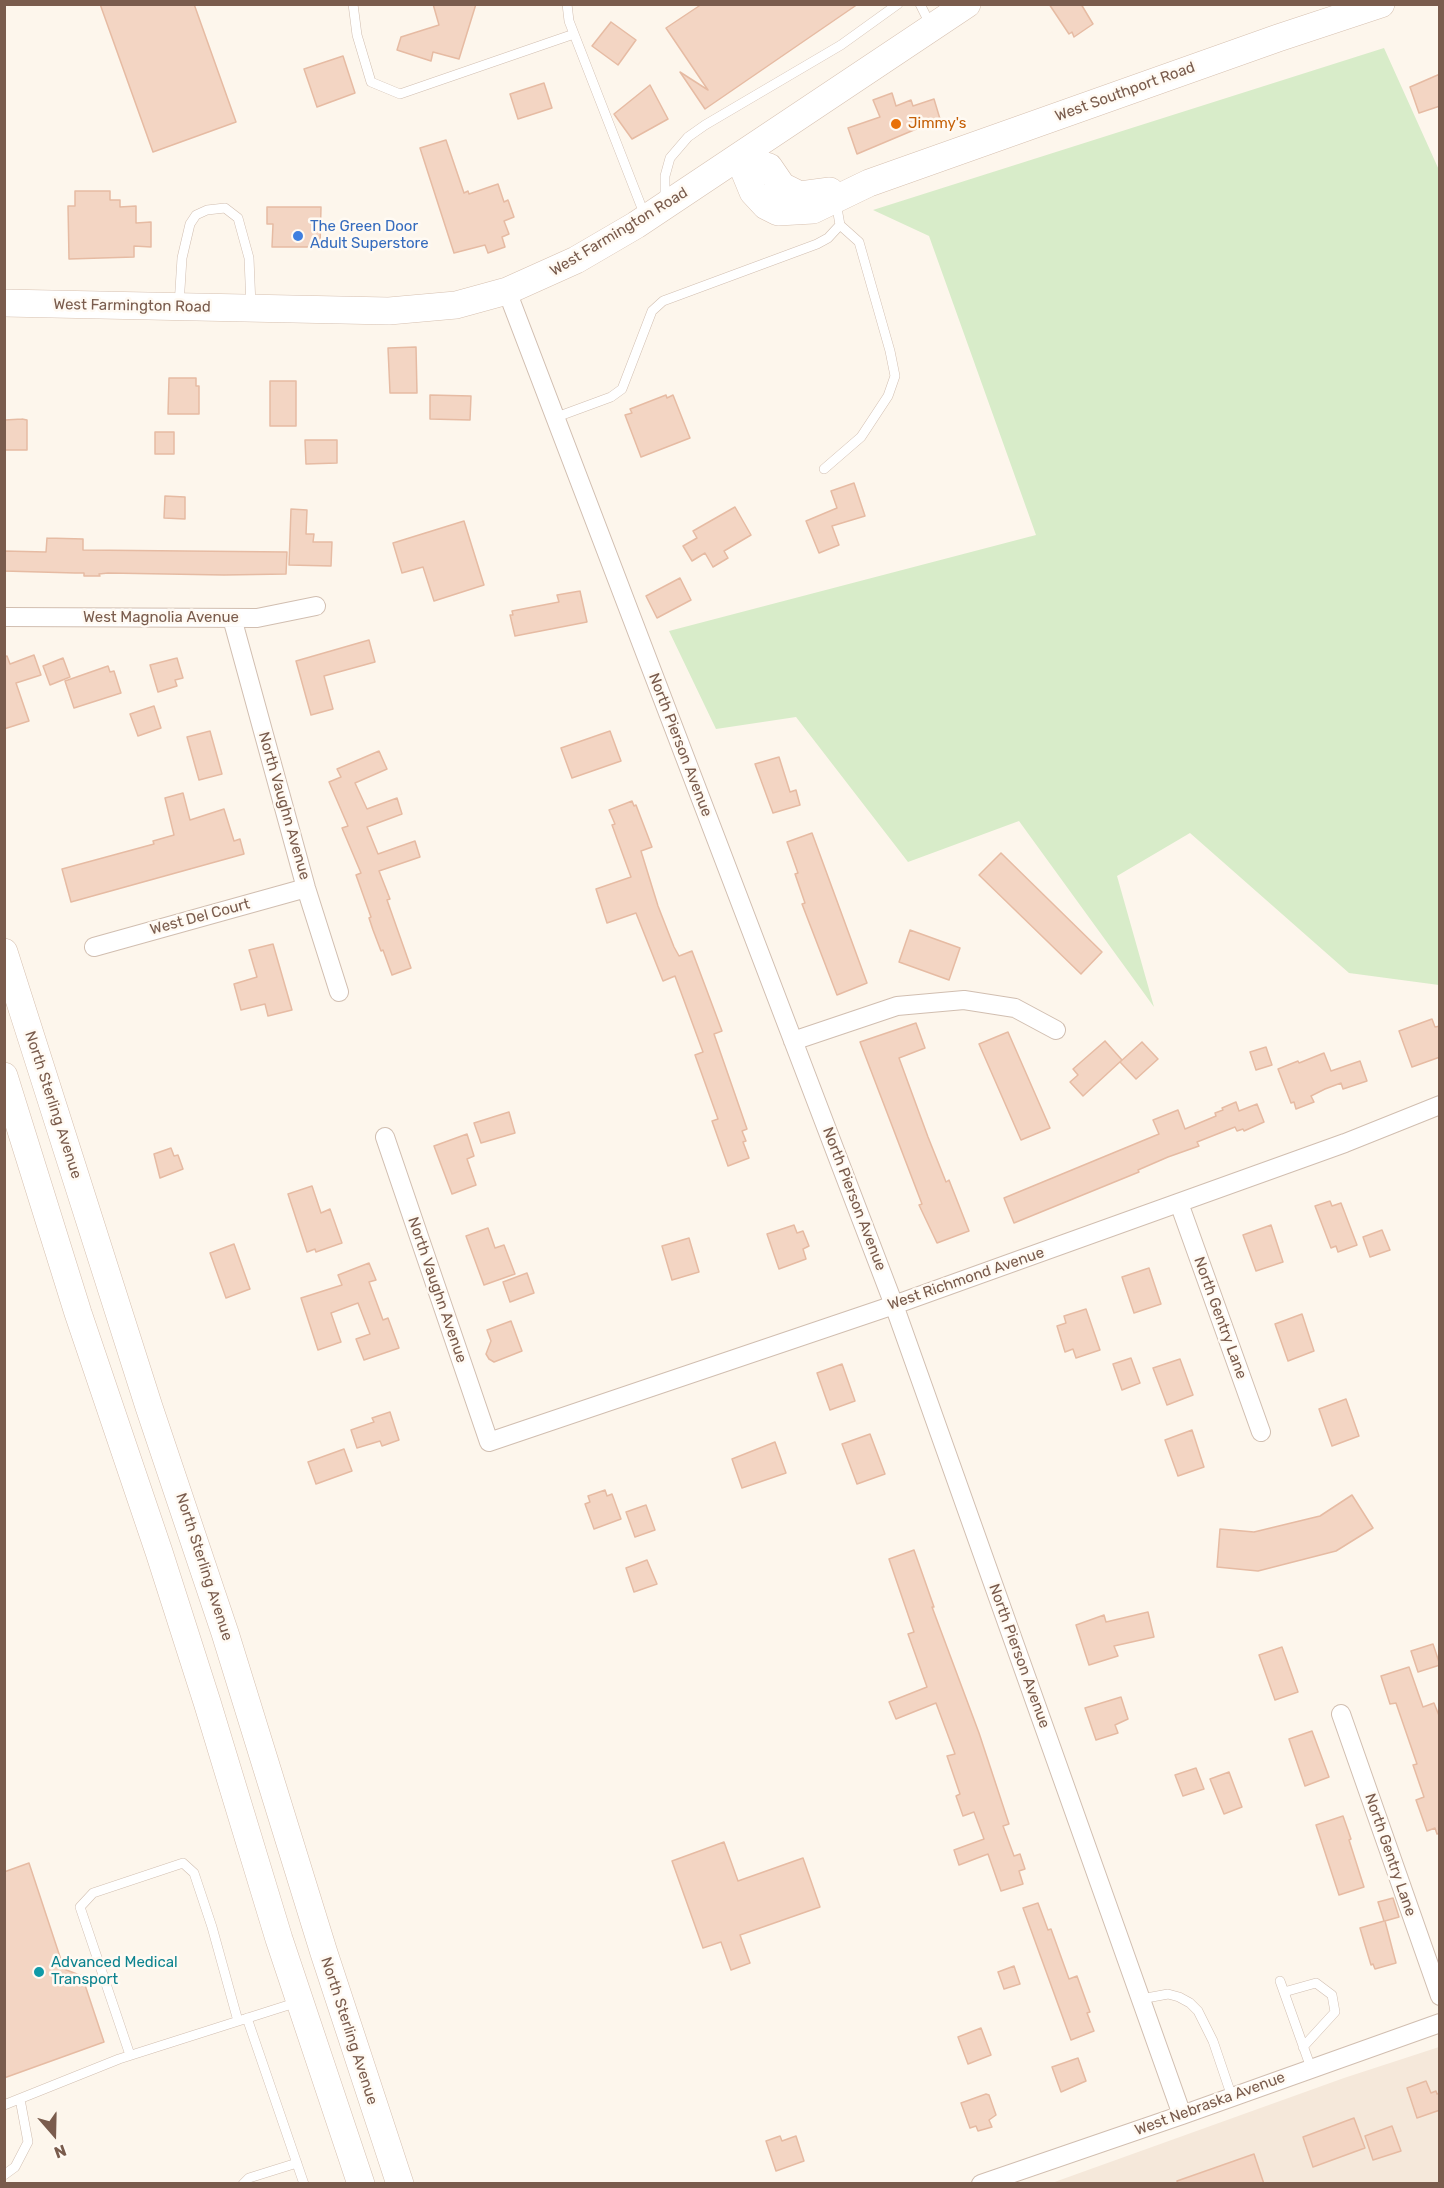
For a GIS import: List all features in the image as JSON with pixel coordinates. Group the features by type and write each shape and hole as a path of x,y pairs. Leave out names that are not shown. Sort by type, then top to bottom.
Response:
{"main road":[{"name":"West Farmington Road","path":"4,303 389,311 456,305 507,291 576,260 739,158 926,16 967,4"},
{"name":"West Southport Road","path":"739,158 769,167 782,186 800,195 818,194 869,183 1278,38 1382,4"},
{"name":"West Southport Road","path":"739,158 753,192 766,206 778,212 813,210 838,212 869,183"},
{"name":"North Sterling Avenue","path":"4,952 149,1407 222,1622 324,1953 400,2184"},
{"path":"4,1076 78,1313 162,1564 300,2001 361,2184"}],"street":[{"name":"North Pierson Avenue","path":"507,291 894,1305 1182,2115"},
{"name":"West Magnolia Avenue","path":"4,617 232,618 270,616 316,606"},
{"name":"North Vaughn Avenue","path":"232,618 306,888 339,992"},
{"name":"West Del Court","path":"94,946 306,888"},
{"path":"793,1041 897,1006 964,1000 1015,1008 1056,1030"},
{"name":"West Richmond Avenue","path":"489,1442 894,1305 1345,1143 1440,1106"},
{"name":"North Vaughn Avenue","path":"385,1137 489,1442"},
{"name":"North Gentry Lane","path":"1179,1203 1261,1432"},
{"name":"North Gentry Lane","path":"1341,1714 1440,1996"},
{"name":"West Nebraska Avenue","path":"981,2184 1440,2023"}],"lane":[{"path":"352,4 357,35 371,82 400,94 574,34"},
{"path":"567,4 569,21 574,34 655,212"},
{"path":"655,212 670,158 688,137 705,124 841,45 898,4"},
{"path":"179,307 182,258 190,224 196,215 207,210 225,208 238,218 249,258 251,308"},
{"path":"554,418 611,397 622,389 652,311 663,301 817,244 828,238 838,212"},
{"path":"824,469 861,437 888,396 895,376 859,242 838,212"},
{"path":"130,2055 80,1907 93,1893 183,1863 194,1873 242,2020 304,2184"},
{"path":"1280,1981 1311,2068"},
{"path":"1284,1992 1316,1983 1332,1995 1335,2012 1303,2047"},
{"path":"1141,1999 1168,1994 1190,2003 1198,2011 1210,2034 1232,2097"},
{"path":"4,2105 130,2055 300,2001"},
{"path":"4,2175 15,2167 28,2142 20,2099"},
{"path":"243,2184 249,2178 297,2163"}],"shaded area":[{"path":"1439,2047 1439,2183 1049,2184 1344,2078"}],"green space":[{"path":"1384,48 1439,170 1439,985 1349,973 1190,833 1117,876 1154,1007 1019,821 908,862 796,717 716,729 669,631 1036,535 929,236 873,210"}],"building":[{"path":"100,4 194,4 236,122 153,152"},
{"path":"433,4 476,4 459,59 433,52 431,61 397,50 401,37 439,25"},
{"path":"702,4 858,4 705,109 680,72 708,90 666,28"},
{"path":"1049,4 1081,4 1093,24 1074,37 1072,32 1069,34"},
{"path":"611,22 636,40 618,65 592,46"},
{"path":"343,56 355,93 317,107 304,69"},
{"path":"1440,74 1440,106 1419,113 1410,87"},
{"path":"544,83 552,108 518,119 510,94"},
{"path":"650,85 668,119 632,139 614,114"},
{"name":"Jimmy's","path":"892,93 896,106 911,100 913,106 934,99 940,119 857,154 848,128 880,117 873,100"},
{"path":"446,140 464,193 468,191 469,194 498,184 504,202 508,200 514,217 504,221 509,234 502,237 505,247 488,253 485,245 454,253 420,148"},
{"path":"75,191 110,191 110,200 120,200 120,207 136,206 136,223 151,222 151,247 134,246 134,257 69,259 68,206 75,206"},
{"path":"267,207 321,207 320,247 272,247 273,224 267,224"},
{"path":"416,347 417,393 390,393 388,348"},
{"path":"169,378 196,378 196,386 199,386 199,414 168,414"},
{"path":"270,381 296,381 296,426 270,426"},
{"path":"430,395 471,396 470,420 430,419"},
{"path":"666,395 667,398 673,395 690,438 641,457 625,415 632,413 630,409"},
{"path":"5,420 27,420 27,450 5,450"},
{"path":"155,432 174,432 174,454 155,454"},
{"path":"305,440 337,440 337,463 306,464"},
{"path":"854,483 865,516 832,526 839,545 819,553 806,521 837,508 831,491"},
{"path":"165,496 185,497 185,519 164,518"},
{"path":"735,507 751,535 724,551 728,558 713,567 705,553 692,561 683,546 697,538 693,531"},
{"path":"291,509 307,510 306,534 314,534 313,542 332,542 331,566 289,565"},
{"path":"464,521 484,585 434,601 423,567 402,573 393,543"},
{"path":"47,538 83,539 83,550 287,552 286,574 108,573 99,574 100,576 84,576 84,573 4,571 4,551 46,552"},
{"path":"680,578 691,600 657,618 646,596"},
{"path":"580,591 587,622 515,636 510,615 513,615 512,611 559,602 557,595"},
{"path":"369,640 375,662 324,676 333,709 311,715 296,661"},
{"path":"34,655 41,675 16,683 29,721 4,729 4,657 7,656 10,664"},
{"path":"63,658 70,677 50,685 43,666"},
{"path":"177,658 183,678 175,680 177,686 158,692 150,665"},
{"path":"108,666 110,672 114,671 121,693 74,708 65,681"},
{"path":"154,706 161,728 138,736 130,714"},
{"path":"210,731 222,774 199,780 187,737"},
{"path":"610,731 621,761 572,778 561,748"},
{"path":"379,751 387,769 355,783 367,809 397,798 402,814 367,827 378,854 415,841 420,857 379,871 411,968 392,975 369,918 371,917 356,875 361,873 342,828 348,826 329,782 341,777 337,769"},
{"path":"779,757 790,792 796,790 800,805 773,813 755,764"},
{"path":"183,793 190,820 224,809 234,841 240,839 244,854 71,902 62,869 154,844 153,841 174,835 165,798"},
{"path":"632,801 634,806 636,805 652,847 641,851 658,906 674,947 679,956 692,951 722,1031 714,1034 747,1129 742,1131 749,1158 728,1166 712,1121 718,1119 695,1055 703,1052 675,976 663,981 636,913 607,923 596,889 631,877 612,825 615,824 609,810"},
{"path":"812,833 867,983 837,995 802,904 805,903 795,874 798,873 787,842"},
{"path":"1001,853 1102,952 1081,974 979,875"},
{"path":"910,930 960,948 949,980 899,962"},
{"path":"273,944 292,1010 268,1016 265,1004 241,1010 234,984 257,977 249,950"},
{"path":"1432,1019 1435,1027 1440,1026 1440,1057 1412,1067 1399,1031"},
{"path":"916,1023 925,1048 899,1058 946,1182 949,1180 969,1231 937,1243 919,1205 922,1204 860,1042"},
{"path":"1008,1032 1050,1128 1021,1140 979,1044"},
{"path":"1105,1041 1122,1060 1083,1096 1070,1082 1078,1075 1073,1069"},
{"path":"1142,1042 1158,1059 1136,1079 1120,1062"},
{"path":"1266,1047 1272,1065 1256,1070 1250,1052"},
{"path":"1324,1053 1331,1071 1360,1061 1367,1081 1343,1089 1341,1083 1325,1089 1311,1096 1314,1102 1296,1109 1294,1102 1291,1103 1278,1069"},
{"path":"1236,1102 1239,1111 1257,1104 1264,1122 1244,1131 1243,1129 1237,1131 1235,1127 1197,1142 1199,1146 1014,1223 1004,1198 1159,1134 1153,1120 1178,1110 1185,1129 1216,1116 1215,1113 1223,1110 1222,1108"},
{"path":"509,1112 515,1133 481,1143 474,1123"},
{"path":"467,1134 474,1156 467,1159 476,1185 452,1194 434,1146"},
{"path":"171,1148 174,1156 178,1155 183,1169 160,1178 154,1154"},
{"path":"312,1186 321,1213 330,1209 342,1243 316,1252 315,1249 307,1252 288,1194"},
{"path":"1330,1201 1332,1206 1341,1203 1357,1245 1338,1252 1336,1246 1331,1248 1315,1206"},
{"path":"794,1225 797,1233 803,1231 809,1246 803,1249 806,1259 779,1269 767,1234"},
{"path":"1271,1225 1283,1262 1256,1271 1243,1235"},
{"path":"488,1228 495,1248 504,1245 515,1274 484,1285 466,1236"},
{"path":"1382,1230 1390,1250 1370,1257 1363,1237"},
{"path":"689,1238 699,1272 672,1280 662,1246"},
{"path":"234,1244 250,1289 226,1298 210,1253"},
{"path":"369,1263 376,1280 369,1282 383,1320 388,1318 399,1348 364,1360 356,1339 370,1334 358,1303 331,1313 341,1342 318,1350 301,1298 342,1285 338,1275"},
{"path":"1149,1268 1161,1304 1134,1313 1122,1277"},
{"path":"527,1273 534,1293 510,1302 503,1282"},
{"path":"1086,1309 1100,1350 1076,1358 1073,1349 1065,1352 1057,1326 1066,1323 1064,1316"},
{"path":"1302,1314 1314,1351 1288,1361 1275,1324"},
{"path":"511,1321 522,1351 494,1362 486,1354 491,1341 487,1330"},
{"path":"1131,1358 1140,1383 1122,1390 1113,1364"},
{"path":"1180,1359 1193,1395 1167,1405 1153,1368"},
{"path":"842,1364 855,1401 830,1410 817,1373"},
{"path":"1346,1399 1359,1436 1332,1446 1319,1409"},
{"path":"390,1412 399,1440 382,1446 380,1441 357,1448 351,1430 374,1422 372,1418"},
{"path":"1192,1430 1204,1467 1178,1476 1165,1440"},
{"path":"870,1434 885,1474 857,1484 842,1444"},
{"path":"775,1442 786,1473 742,1488 732,1459"},
{"path":"344,1449 352,1471 316,1484 308,1462"},
{"path":"605,1490 607,1496 612,1494 621,1519 594,1529 585,1504 590,1502 588,1496"},
{"path":"1352,1495 1373,1528 1336,1551 1258,1571 1217,1567 1220,1529 1254,1532 1320,1516"},
{"path":"646,1505 655,1530 635,1537 626,1512"},
{"path":"914,1550 1009,1824 1003,1826 1014,1856 1020,1854 1025,1869 1019,1871 1023,1884 1001,1891 988,1854 959,1865 954,1850 984,1839 974,1812 963,1816 956,1796 960,1794 947,1756 955,1754 936,1703 896,1719 889,1702 927,1687 908,1634 914,1632 889,1559"},
{"path":"647,1560 657,1584 634,1592 626,1568"},
{"path":"1148,1612 1154,1637 1114,1646 1118,1656 1089,1665 1076,1625 1104,1615 1106,1622"},
{"path":"1433,1644 1440,1665 1418,1672 1411,1651"},
{"path":"1282,1647 1298,1692 1275,1700 1259,1655"},
{"path":"1409,1667 1423,1707 1434,1703 1440,1718 1440,1833 1437,1834 1435,1828 1427,1831 1416,1800 1424,1797 1413,1765 1417,1764 1396,1703 1390,1704 1381,1676"},
{"path":"1121,1697 1128,1719 1115,1725 1118,1733 1096,1740 1085,1708"},
{"path":"1312,1731 1329,1777 1305,1786 1289,1739"},
{"path":"1196,1768 1204,1789 1183,1796 1175,1775"},
{"path":"1229,1772 1242,1807 1224,1814 1210,1779"},
{"path":"1343,1816 1364,1887 1339,1895 1316,1825"},
{"path":"724,1842 738,1881 803,1858 820,1907 740,1935 750,1963 731,1970 721,1942 703,1948 672,1861"},
{"name":"Advanced Medical Transport","path":"29,1863 64,1969 82,1976 104,2042 4,2078 4,1872"},
{"path":"1393,1898 1399,1917 1385,1921 1396,1963 1375,1969 1373,1964 1371,1965 1360,1928 1384,1921 1378,1902"},
{"path":"1038,1903 1048,1930 1051,1929 1069,1979 1077,1976 1090,2012 1087,2013 1094,2031 1071,2040 1023,1908"},
{"path":"1014,1966 1020,1984 1004,1989 998,1972"},
{"path":"981,2028 991,2055 968,2064 958,2037"},
{"path":"1078,2058 1086,2081 1061,2092 1052,2067"},
{"path":"1426,2081 1431,2093 1436,2091 1437,2094 1440,2093 1440,2110 1417,2118 1407,2088"},
{"path":"989,2095 996,2115 989,2120 992,2127 978,2131 976,2126 970,2128 961,2103"},
{"path":"1354,2118 1365,2148 1313,2167 1303,2137"},
{"path":"1392,2126 1401,2151 1373,2160 1365,2136"},
{"path":"780,2136 782,2141 796,2136 804,2161 776,2171 766,2141"},
{"path":"1254,2154 1264,2184 1178,2184 1177,2181"}],"place":[{"name":"Jimmy's","path":"896,124"},
{"name":"The Green Door Adult Superstore","path":"298,236"},
{"name":"Advanced Medical Transport","path":"39,1972"}]}
